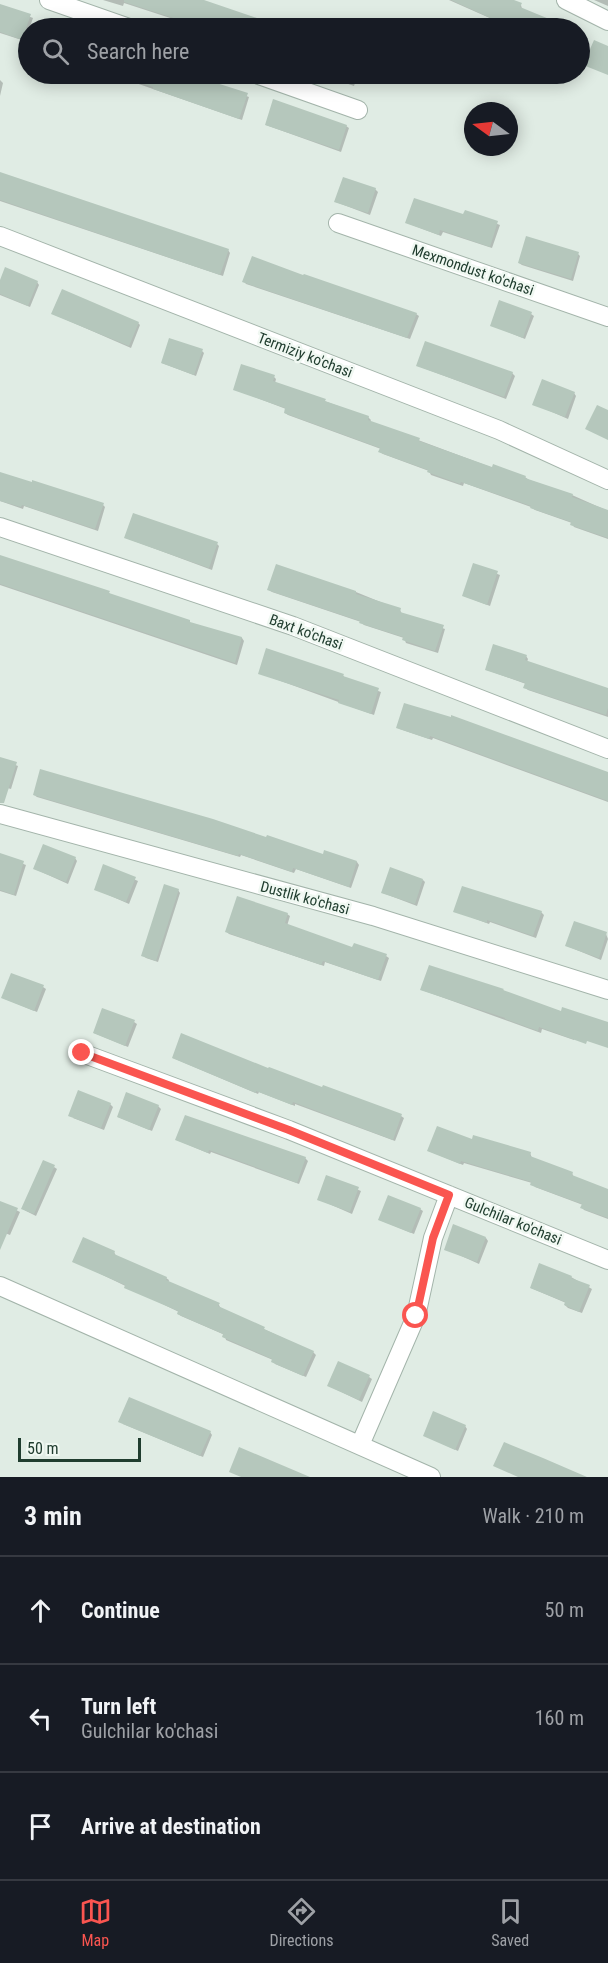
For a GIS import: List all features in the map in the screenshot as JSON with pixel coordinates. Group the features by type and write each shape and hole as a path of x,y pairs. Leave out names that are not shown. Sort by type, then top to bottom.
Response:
{"street":[{"path":"49,0 100,18"},
{"path":"566,0 608,21"},
{"path":"284,84 358,110"},
{"name":"Mexmondust ko'chasi","path":"338,223 608,318"},
{"name":"Termiziy ko'chasi","path":"0,236 499,430 608,480"},
{"name":"Baxt ko'chasi","path":"0,527 293,627 608,748"},
{"name":"Dustlik ko'chasi","path":"0,814 373,916 608,990"},
{"name":"Gulchilar ko'chasi","path":"82,1053 289,1130 608,1260"},
{"path":"360,1445 416,1316 433,1238 449,1195"},
{"path":"0,1286 432,1477"}],"building":[{"path":"124,0 204,0 257,18 173,18 124,2"},
{"path":"451,0 514,0 522,3 520,7 547,18 490,18"},
{"path":"0,4 31,14 30,18 18,18 18,39 0,32"},
{"path":"594,40 608,46 608,75 590,68 590,49"},
{"path":"144,84 220,84 248,93 239,119 153,89"},
{"path":"273,99 347,125 339,150 265,125"},
{"path":"0,172 229,249 220,275 0,200"},
{"path":"343,177 376,188 368,213 334,202"},
{"path":"414,198 463,214 465,210 498,221 490,247 440,230 439,235 405,223"},
{"path":"526,236 579,252 571,279 518,263"},
{"path":"252,256 417,313 407,338 242,282"},
{"path":"5,267 38,281 28,306 0,294 0,280"},
{"path":"62,289 139,322 129,346 51,314"},
{"path":"499,300 532,312 523,338 490,326"},
{"path":"169,338 203,349 194,375 161,363"},
{"path":"425,341 513,372 504,397 416,366"},
{"path":"241,364 275,375 273,381 369,416 368,420 420,438 419,441 492,467 493,464 526,476 525,478 573,494 572,497 608,510 608,538 570,525 571,522 530,508 531,506 427,472 428,470 378,452 380,448 284,413 285,408 233,390"},
{"path":"542,379 575,392 565,417 532,405"},
{"path":"597,405 608,410 608,440 585,429"},
{"path":"0,472 104,503 95,529 22,505 21,507 0,501"},
{"path":"133,513 218,542 209,568 124,538"},
{"path":"0,555 110,591 109,593 190,620 190,622 242,637 235,663 0,584"},
{"path":"473,563 498,571 487,605 462,596"},
{"path":"276,564 401,608 400,612 444,625 435,651 402,640 403,637 359,623 360,621 267,590"},
{"path":"493,644 527,655 525,660 608,688 606,715 523,688 525,683 485,670"},
{"path":"266,648 379,688 371,714 338,703 339,700 258,674"},
{"path":"404,703 451,717 451,715 608,772 608,801 430,736 429,739 396,728"},
{"path":"0,757 17,762 4,803 0,803"},
{"path":"40,769 213,819 266,837 267,835 323,854 324,850 357,861 349,887 293,868 292,872 239,854 238,856 33,795"},
{"path":"43,844 76,857 66,882 33,869"},
{"path":"0,853 24,861 14,895 0,890"},
{"path":"103,864 136,877 126,902 94,890"},
{"path":"390,867 423,879 415,904 381,893"},
{"path":"164,884 179,889 156,961 141,956"},
{"path":"462,886 542,911 533,936 487,920 487,923 453,912"},
{"path":"237,896 288,913 285,923 352,947 354,943 387,954 378,980 323,961 321,965 225,932"},
{"path":"574,921 607,932 599,958 565,946"},
{"path":"429,965 504,989 561,1011 562,1007 608,1022 608,1048 587,1041 586,1044 539,1027 538,1031 420,990"},
{"path":"11,973 44,985 34,1011 1,998"},
{"path":"102,1008 135,1020 125,1046 93,1033"},
{"path":"181,1033 268,1068 402,1114 393,1140 293,1102 292,1105 256,1091 256,1093 172,1058"},
{"path":"78,1090 111,1103 101,1128 68,1116"},
{"path":"126,1092 159,1105 149,1130 117,1117"},
{"path":"185,1115 306,1157 297,1183 209,1150 208,1153 175,1140"},
{"path":"437,1126 472,1139 473,1135 531,1152 530,1156 573,1172 572,1175 608,1189 608,1218 580,1208 582,1204 530,1185 531,1182 461,1161 460,1164 427,1151"},
{"path":"43,1160 55,1165 34,1214 21,1209"},
{"path":"326,1175 359,1187 350,1212 317,1200"},
{"path":"388,1195 421,1208 411,1233 378,1220"},
{"path":"0,1201 18,1208 0,1250"},
{"path":"453,1224 486,1237 477,1262 444,1250"},
{"path":"83,1237 115,1251 114,1254 167,1277 166,1280 220,1303 218,1306 265,1327 264,1329 314,1351 303,1376 271,1362 272,1359 222,1337 223,1334 177,1314 178,1311 72,1262"},
{"path":"539,1263 590,1285 579,1312 564,1305 565,1302 530,1288"},
{"path":"338,1361 370,1375 359,1400 327,1386"},
{"path":"129,1397 211,1431 200,1456 118,1422"},
{"path":"433,1411 466,1425 455,1450 423,1436"},
{"path":"504,1442 587,1477 518,1477 493,1466"},
{"path":"239,1447 310,1477 241,1477 229,1472"}],"route":[{"path":"82,1053 289,1130 449,1195 433,1238 416,1316"}]}
